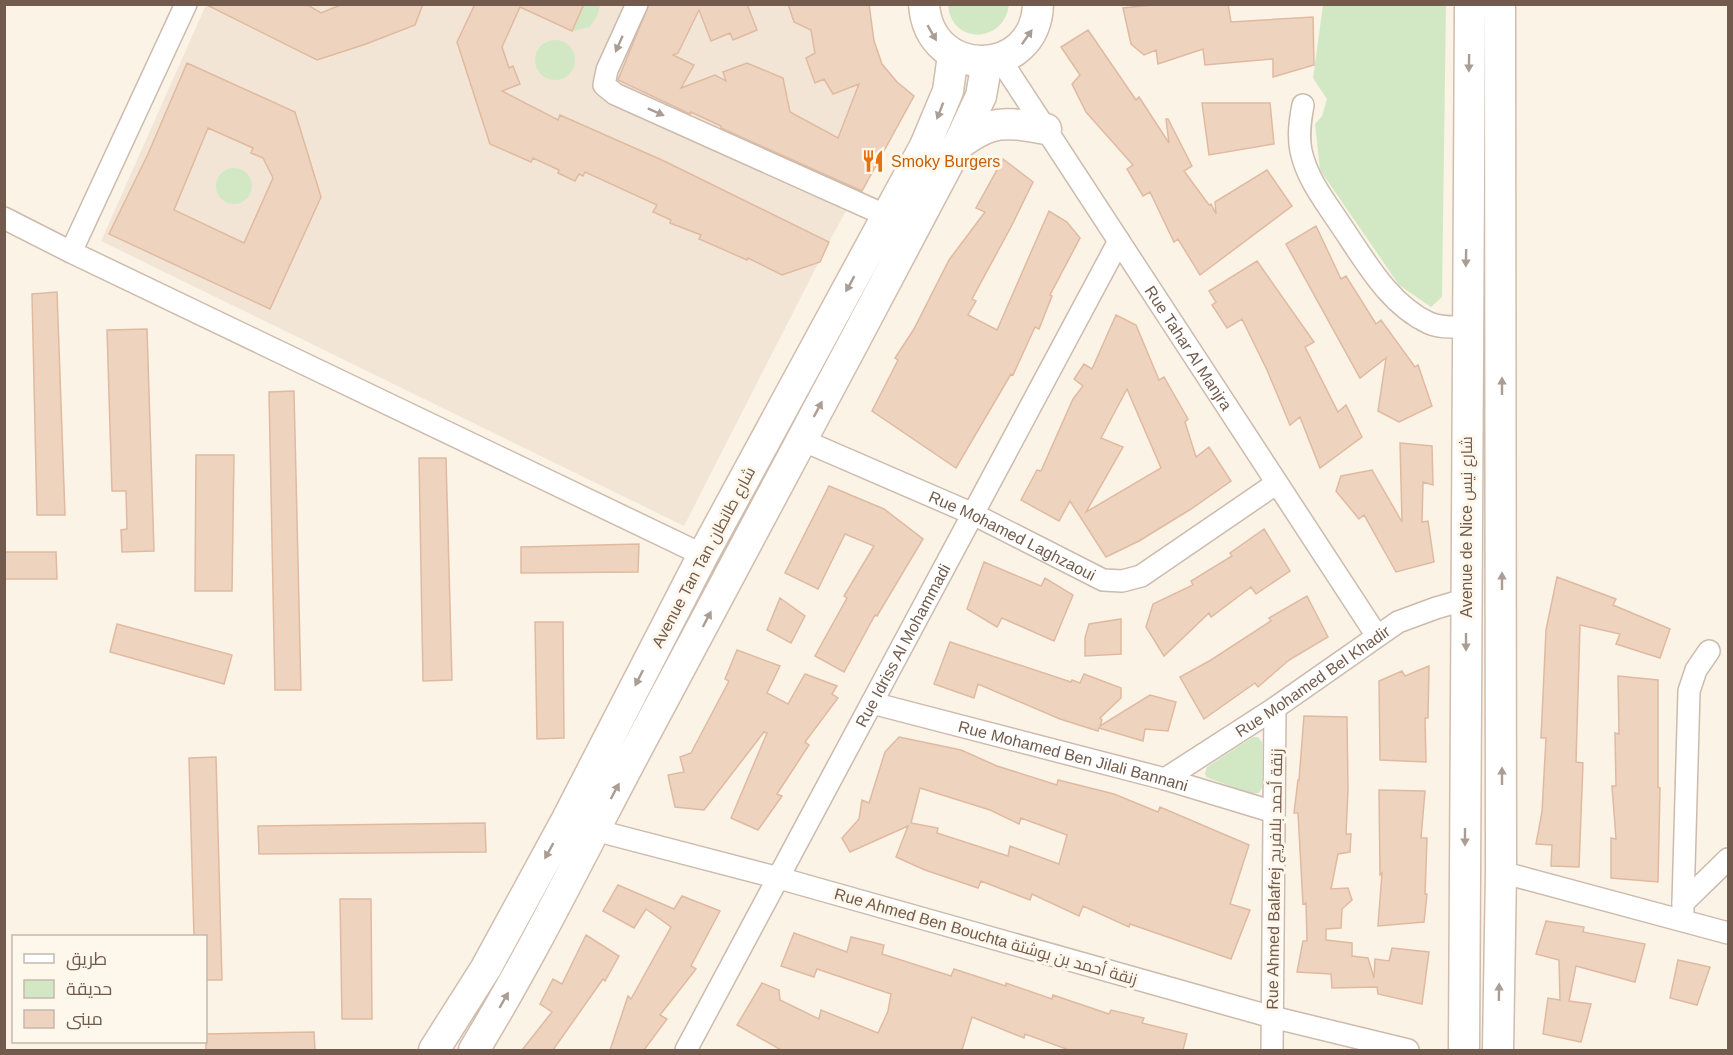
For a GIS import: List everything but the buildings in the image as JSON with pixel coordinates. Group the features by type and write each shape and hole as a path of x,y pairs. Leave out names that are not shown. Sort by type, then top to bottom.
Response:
{"main road":[{"path":"924,4 927,22 934,38 953,55 975,62 993,60 1019,47 1027,39 1036,18 1038,4"},
{"name":"Avenue de Nice شارع نيس","path":"1464,1050 1467,599 1465,327 1470,4"},
{"path":"1498,1050 1502,872 1500,4"},
{"name":"Avenue Tan Tan شارع طانطان","path":"434,1050 486,968 565,823 703,555 939,117 948,91 953,55"},
{"name":"Avenue Tan Tan شارع طانطان","path":"474,1050 540,937 594,829 958,145 983,90 993,60"},
{"path":"958,145 977,131 998,124 1046,129"}],"street":[{"path":"72,252 186,4"},
{"path":"637,4 607,70 604,85 615,94 887,216"},
{"name":"Rue Tahar Al Manjra","path":"993,60 1046,129 1377,636"},
{"path":"1303,105 1300,123 1301,152 1309,176 1370,269 1395,298 1427,322 1436,326 1465,327"},
{"path":"4,218 703,555"},
{"name":"Rue Idriss Al Mohammadi","path":"686,1050 1119,241"},
{"name":"Rue Mohamed Laghzaoui","path":"802,440 974,514 1103,580 1122,582 1141,576 1276,483"},
{"name":"Rue Mohamed Bel Khadir","path":"1165,779 1275,708 1398,622 1467,599"},
{"path":"1683,912 1689,691 1696,670 1709,651"},
{"name":"Rue Mohamed Ben Jilali Bannani","path":"872,703 1165,779 1274,812"},
{"name":"Rue Ahmed Balafrej زنقة أحمد بلافريج","path":"1272,1050 1275,708"},
{"name":"Rue Ahmed Ben Bouchta زنقة أحمد بن بوشتة","path":"565,823 779,878 1272,1017 1408,1050"},
{"path":"1683,912 1728,859"},
{"path":"1502,872 1683,912 1728,933"}],"shaded area":[{"path":"206,5 869,5 873,39 882,64 897,82 914,96 860,194 846,211 829,242 684,526 101,241"}],"green space":[{"path":"1009,4 1005,17 998,27 978,35 968,33 958,27 951,18 948,5"},
{"path":"584,5 600,5 598,14 590,27 572,31"},
{"path":"1323,5 1446,5 1442,297 1431,307 1399,285 1320,170 1315,124 1322,116 1327,99 1313,78"},
{"path":"555,40 563,41 569,46 574,52 574,68 569,74 563,79 555,80 547,79 541,74 536,68 535,60 536,52 541,46 547,41"},
{"path":"234,168 247,173 252,186 247,199 234,204 221,199 216,186 221,173"},
{"path":"1253,737 1258,737 1262,742 1262,788 1259,793 1251,794 1206,777 1207,767"}],"place":[{"name":"Smoky Burgers","path":"873,161"}]}
